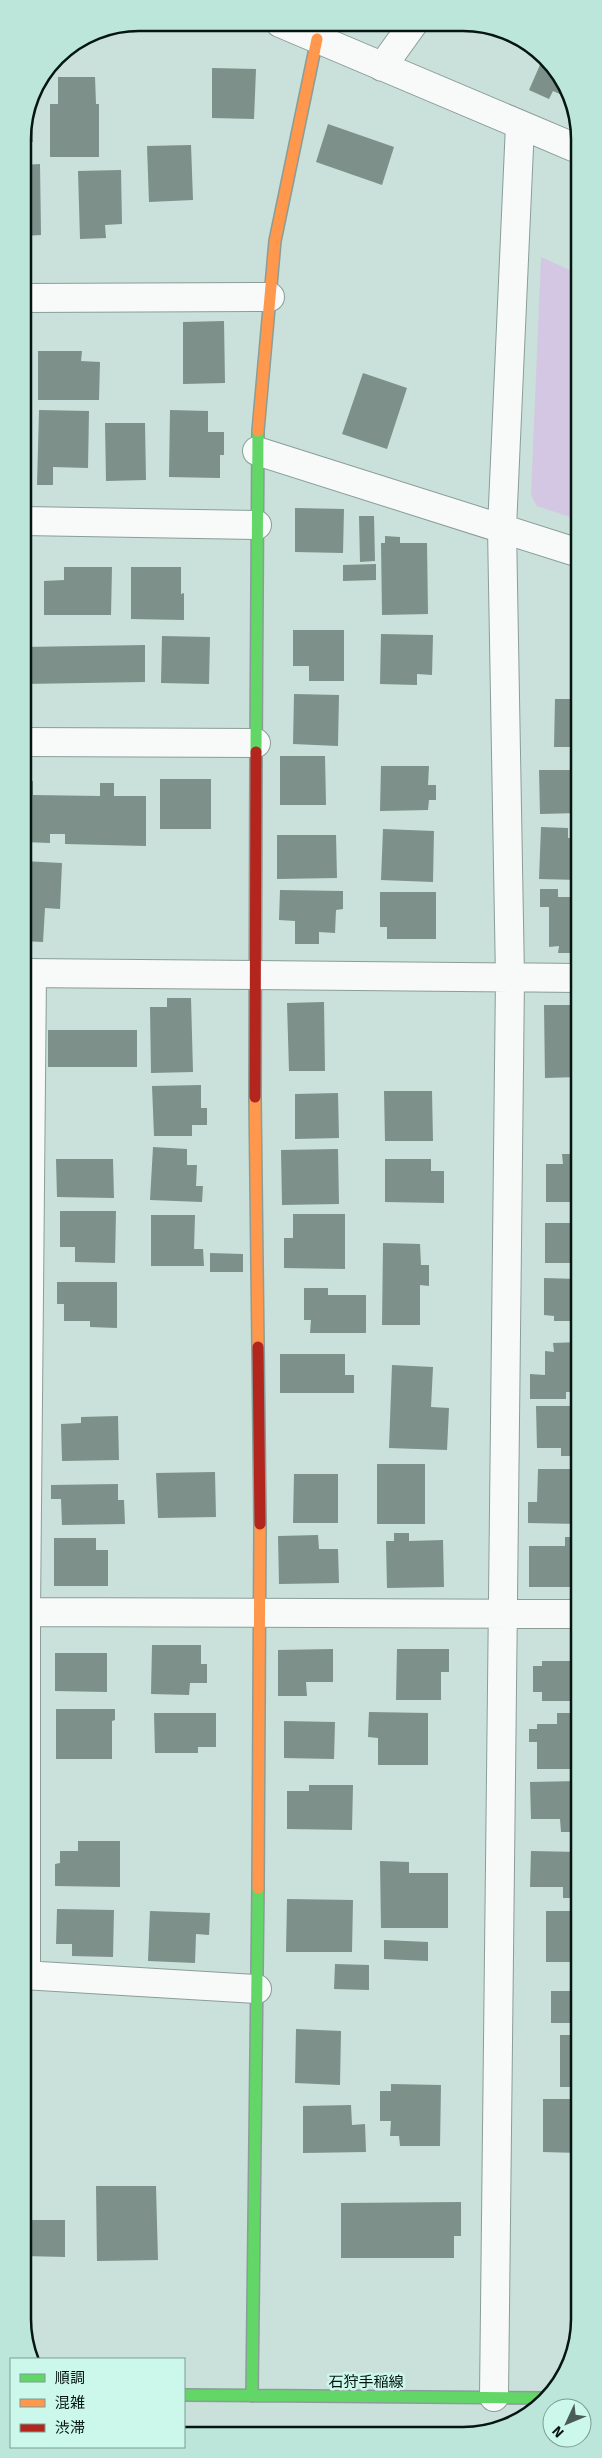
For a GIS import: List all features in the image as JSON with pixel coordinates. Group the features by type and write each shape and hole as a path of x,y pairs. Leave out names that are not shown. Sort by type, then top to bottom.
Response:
{"street":[{"path":"298,31 571,147"},
{"path":"382,67 407,31"},
{"path":"252,2396 261,1612 254,975 257,451 274,242 317,39"},
{"path":"494,2397 510,978 502,528 520,125"},
{"path":"31,298 270,297"},
{"path":"257,451 571,551"},
{"path":"31,521 257,525"},
{"path":"31,742 256,743"},
{"path":"31,973 571,978"},
{"path":"31,1612 571,1614"},
{"path":"31,1975 256,1989"},
{"name":"石狩手稲線","path":"185,2394 536,2398"}],"shaded area":[{"path":"541,257 571,270 571,517 537,506 531,495"}],"building":[{"path":"540,64 553,79 561,95 553,91 549,99 529,90"},
{"path":"212,68 256,69 254,119 212,118"},
{"path":"58,77 95,77 96,104 99,104 99,157 50,157 50,104 58,104"},
{"path":"32,124 33,142 31,142"},
{"path":"328,124 394,147 382,185 316,162"},
{"path":"191,145 193,200 149,202 147,146"},
{"path":"40,164 41,235 31,236 31,165"},
{"path":"121,170 122,224 105,225 106,238 80,239 78,171"},
{"path":"224,321 225,383 183,384 183,322"},
{"path":"38,351 82,351 81,361 100,362 99,400 38,400"},
{"path":"363,373 407,388 387,449 342,434"},
{"path":"39,410 89,411 88,468 53,467 53,485 37,485"},
{"path":"170,410 208,411 208,432 224,432 224,455 220,455 220,478 169,477"},
{"path":"105,423 145,423 146,480 106,481"},
{"path":"295,508 344,509 343,553 295,552"},
{"path":"359,516 374,516 375,561 360,562"},
{"path":"385,536 400,537 400,543 427,543 428,614 382,615 381,543 385,543"},
{"path":"376,564 376,580 343,581 343,565"},
{"path":"64,567 112,567 111,615 44,615 44,581 64,580"},
{"path":"131,567 181,567 181,594 184,593 184,620 131,619"},
{"path":"293,630 344,630 344,681 309,681 309,666 293,666"},
{"path":"381,634 433,635 432,675 417,674 417,685 380,684"},
{"path":"162,636 210,637 209,684 161,683"},
{"path":"145,645 145,682 31,684 31,647"},
{"path":"294,694 339,695 338,746 293,744"},
{"path":"555,699 571,699 571,747 554,747"},
{"path":"280,756 325,756 326,805 280,805"},
{"path":"381,766 429,766 428,785 436,785 436,800 429,800 428,810 380,811"},
{"path":"539,770 571,770 571,813 540,814"},
{"path":"160,779 211,779 211,829 160,829"},
{"path":"31,781 33,781 33,795 100,796 100,783 114,783 114,796 146,796 146,846 65,844 65,834 50,834 50,843 31,842"},
{"path":"541,827 568,828 568,838 571,838 571,880 539,879"},
{"path":"383,829 434,831 433,882 381,880"},
{"path":"277,835 336,835 337,878 277,879"},
{"path":"31,861 62,863 60,909 45,908 43,942 31,941"},
{"path":"540,889 558,889 558,897 571,897 571,953 558,953 559,946 549,947 549,907 540,907"},
{"path":"280,890 343,891 343,909 336,910 335,933 319,932 319,944 295,944 295,921 279,920"},
{"path":"380,892 436,892 436,939 387,939 387,927 380,927"},
{"path":"167,998 191,998 193,1072 151,1073 150,1007 167,1007"},
{"path":"324,1002 325,1071 289,1071 287,1003"},
{"path":"544,1005 571,1005 571,1077 545,1078"},
{"path":"48,1030 137,1030 137,1067 48,1067"},
{"path":"201,1085 201,1108 207,1108 207,1125 192,1125 192,1136 154,1136 152,1086"},
{"path":"384,1091 432,1091 433,1141 385,1141"},
{"path":"338,1093 339,1138 295,1139 295,1094"},
{"path":"153,1147 187,1149 187,1165 197,1165 196,1186 203,1186 202,1202 150,1200"},
{"path":"338,1149 339,1204 282,1205 281,1150"},
{"path":"562,1154 571,1154 571,1202 546,1202 546,1164 563,1164"},
{"path":"56,1159 113,1159 114,1198 57,1197"},
{"path":"385,1159 431,1159 431,1171 444,1171 444,1203 385,1202"},
{"path":"60,1211 116,1211 115,1263 75,1262 75,1247 60,1247"},
{"path":"293,1214 345,1214 345,1269 284,1268 284,1238 293,1238"},
{"path":"151,1215 195,1215 194,1249 203,1249 204,1266 151,1266"},
{"path":"545,1223 571,1223 571,1263 545,1263"},
{"path":"383,1243 420,1244 421,1265 429,1265 429,1286 420,1285 420,1325 382,1325"},
{"path":"210,1253 243,1254 243,1272 210,1272"},
{"path":"544,1278 571,1279 571,1321 554,1321 554,1316 544,1315"},
{"path":"57,1282 117,1282 117,1328 90,1327 90,1321 64,1321 64,1304 57,1304"},
{"path":"304,1288 328,1288 328,1295 366,1295 366,1333 310,1333 311,1320 304,1320"},
{"path":"571,1342 571,1392 566,1392 566,1399 530,1399 530,1374 545,1375 545,1351 554,1352 553,1343"},
{"path":"280,1354 345,1354 345,1375 354,1375 354,1393 280,1393"},
{"path":"392,1365 433,1367 431,1407 449,1408 447,1450 389,1448"},
{"path":"536,1406 571,1406 571,1456 561,1456 561,1448 537,1448"},
{"path":"118,1416 119,1460 62,1461 61,1424 81,1423 81,1417"},
{"path":"377,1464 425,1464 425,1524 377,1524"},
{"path":"538,1469 571,1469 571,1524 528,1523 528,1502 537,1502"},
{"path":"215,1472 216,1517 158,1518 156,1473"},
{"path":"294,1474 338,1474 338,1523 293,1523"},
{"path":"118,1484 118,1500 124,1500 125,1524 62,1525 61,1499 51,1499 51,1485"},
{"path":"394,1533 409,1533 409,1541 443,1540 444,1587 387,1588 386,1541 394,1541"},
{"path":"318,1535 319,1549 338,1549 339,1583 279,1584 278,1536"},
{"path":"565,1537 571,1537 571,1587 529,1587 529,1546 565,1546"},
{"path":"54,1538 96,1538 96,1550 108,1550 108,1586 54,1586"},
{"path":"152,1645 201,1645 201,1664 207,1664 207,1683 190,1683 189,1695 151,1694"},
{"path":"333,1649 333,1682 306,1682 307,1696 278,1696 278,1650"},
{"path":"397,1649 449,1649 449,1672 441,1672 441,1700 396,1700"},
{"path":"55,1653 107,1653 107,1692 55,1691"},
{"path":"542,1661 571,1661 571,1701 542,1701 542,1692 533,1692 533,1666 542,1666"},
{"path":"56,1709 115,1709 115,1720 112,1721 112,1759 56,1759"},
{"path":"369,1712 428,1713 428,1765 378,1765 378,1738 368,1737"},
{"path":"154,1713 216,1713 216,1747 198,1747 198,1753 155,1753"},
{"path":"557,1713 571,1713 571,1769 537,1769 537,1742 529,1742 529,1729 537,1729 537,1724 557,1724"},
{"path":"284,1721 335,1722 334,1759 284,1758"},
{"path":"571,1781 571,1832 561,1832 560,1819 531,1819 530,1782"},
{"path":"309,1785 353,1785 352,1830 287,1829 287,1791 309,1791"},
{"path":"78,1841 120,1841 120,1887 55,1886 55,1864 60,1863 60,1851 78,1851"},
{"path":"531,1851 571,1852 571,1898 563,1898 563,1887 530,1887"},
{"path":"380,1861 409,1862 409,1873 448,1873 448,1928 381,1928"},
{"path":"287,1899 353,1900 352,1952 286,1952"},
{"path":"57,1909 114,1910 113,1957 72,1956 72,1944 56,1944"},
{"path":"150,1911 210,1913 209,1935 196,1934 195,1963 148,1961"},
{"path":"546,1911 571,1911 571,1962 546,1962"},
{"path":"384,1940 428,1942 428,1961 384,1959"},
{"path":"335,1964 369,1965 369,1990 334,1989"},
{"path":"551,1991 571,1991 571,2023 551,2023"},
{"path":"296,2029 341,2031 340,2085 295,2083"},
{"path":"560,2035 571,2035 571,2087 560,2087"},
{"path":"391,2084 441,2085 440,2146 400,2146 399,2136 390,2136 391,2121 380,2121 380,2091 391,2091"},
{"path":"543,2099 571,2099 571,2153 543,2152"},
{"path":"351,2105 352,2125 365,2124 366,2152 303,2153 303,2106"},
{"path":"96,2186 156,2186 158,2260 97,2261"},
{"path":"461,2202 461,2236 454,2236 454,2258 341,2258 341,2203"},
{"path":"31,2220 65,2220 65,2257 31,2256"}],"traffic: fast":[{"path":"256,752 258,431"},
{"path":"252,2396 258,1888"},
{"path":"185,2395 536,2398"}],"traffic: slow":[{"path":"258,431 275,241 317,39"},
{"path":"255,1097 258,1347"},
{"path":"258,1888 260,1524"}],"traffic: jam":[{"path":"255,1097 256,752"},
{"path":"258,1347 260,1524"}]}
